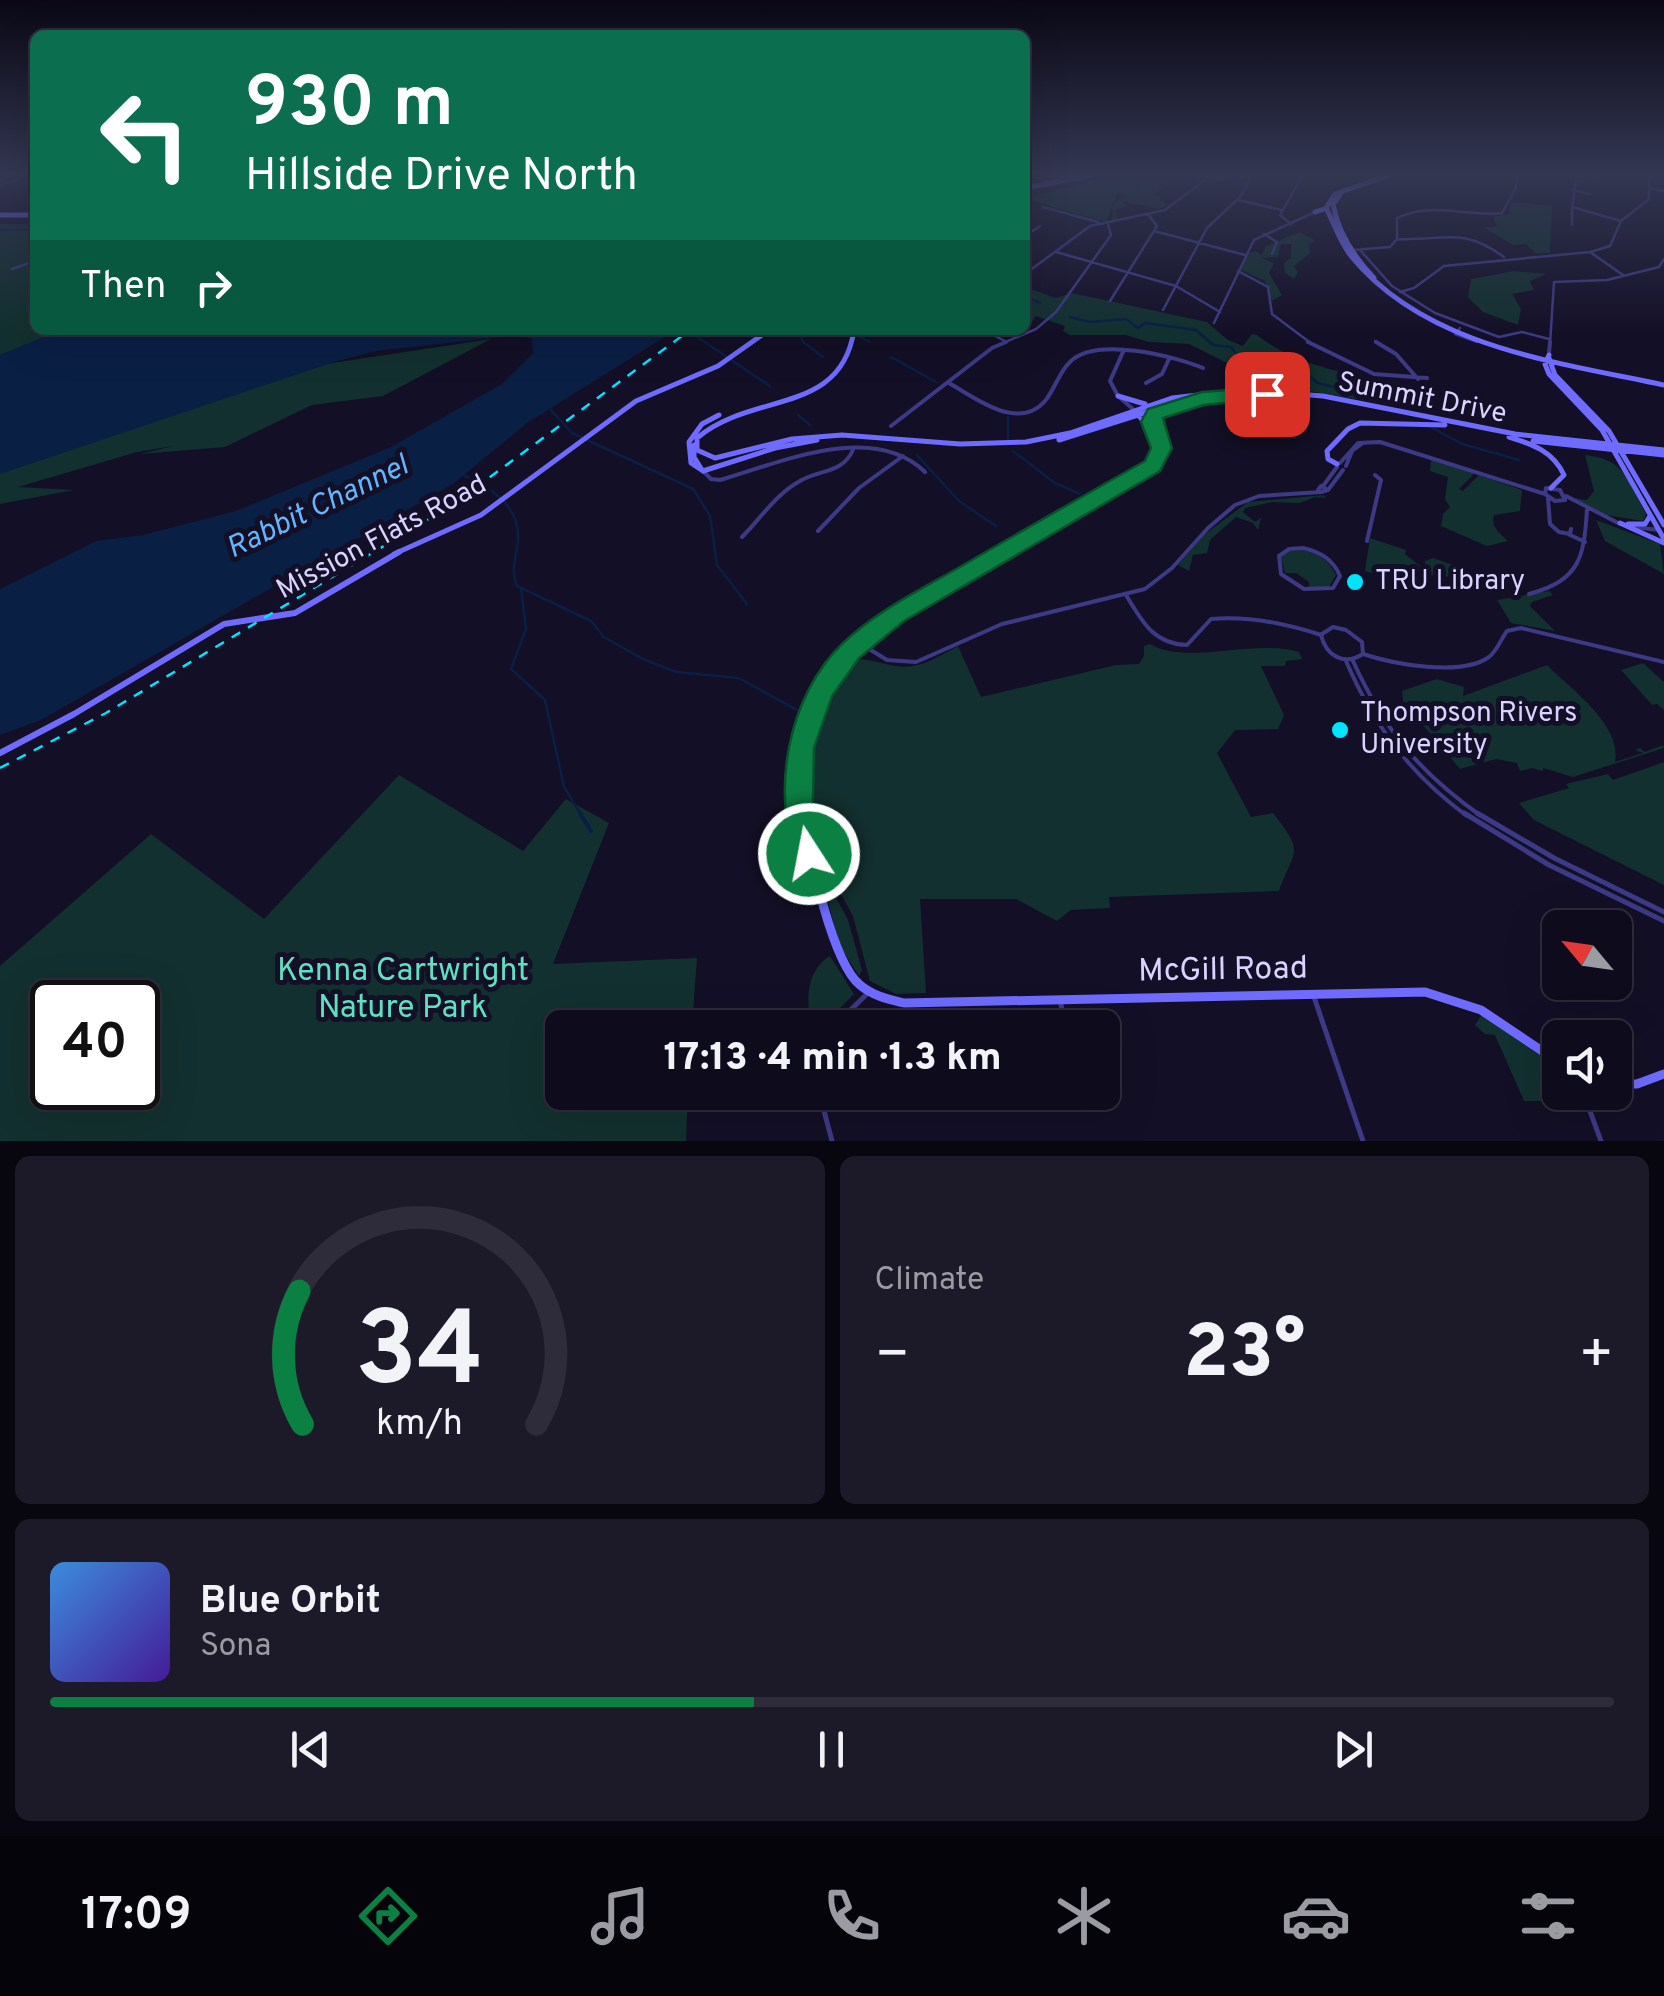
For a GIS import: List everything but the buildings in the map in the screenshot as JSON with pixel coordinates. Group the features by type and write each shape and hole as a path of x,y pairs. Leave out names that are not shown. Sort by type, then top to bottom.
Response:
{"main road":[{"path":"1340,228 1367,271 1390,291 1459,330 1549,355"},
{"path":"1459,330 1664,382"},
{"name":"Mission Flats Road","path":"0,752 74,714 224,624 296,612 410,545 482,515 636,401 718,366 762,335"},
{"path":"707,475 693,452 695,442 716,420 800,395 827,382 849,358 851,335"},
{"path":"707,475 693,466 688,456 689,442 697,428 720,414 797,393 824,380 845,357 851,335"},
{"path":"1549,355 1555,375 1605,425 1623,466 1662,529"},
{"name":"Summit Drive","path":"744,451 792,439 842,434 1010,444 1139,416 1218,391 1296,392 1515,434 1642,454 1664,453"},
{"name":"Summit Drive","path":"1174,402 1283,394 1564,446 1664,453"},
{"path":"1118,396 1137,404 1174,402"},
{"path":"1118,396 1124,410 1119,420 1150,428"},
{"path":"868,992 836,953 799,804 798,768 806,728 821,692 841,662 878,627 1148,469 1155,447 1150,428 1153,415 1174,402"},
{"path":"1139,416 1150,428"},
{"name":"Summit Drive","path":"715,468 775,448 811,441 864,439 960,448 1010,447 1074,437 1119,420"},
{"path":"1341,466 1328,460 1327,451 1348,429 1360,423 1448,425"},
{"path":"1508,437 1532,444 1554,458 1564,475 1548,492"},
{"path":"695,442 700,454 712,458 744,451"},
{"path":"1564,446 1606,454 1623,466"},
{"path":"1617,449 1633,470 1664,541"},
{"path":"707,475 744,451"},
{"path":"1633,470 1632,458 1642,454"},
{"path":"707,475 715,468"},
{"path":"1620,524 1645,524 1651,515"},
{"path":"1620,524 1664,541"},
{"name":"McGill Road","path":"868,992 904,1004 1426,992 1450,995 1501,1019 1542,1050"},
{"path":"1632,1084 1664,1074"}],"street":[{"path":"1030,270 1087,228"},
{"path":"1030,330 1056,312 1111,235 1109,228"},
{"path":"1110,301 1156,228"},
{"path":"1163,310 1207,228"},
{"path":"1214,323 1254,240 1280,228"},
{"path":"1353,250 1387,249 1397,239 1397,228"},
{"path":"1400,292 1414,288 1444,266 1590,252 1610,246 1618,228"},
{"path":"1154,231 1245,254"},
{"path":"1397,239 1430,240 1448,233 1467,234 1486,242 1504,258"},
{"path":"1264,234 1277,242 1272,254"},
{"path":"1353,250 1400,292 1446,318 1506,338 1526,333 1549,340"},
{"path":"1055,252 1176,286 1220,312"},
{"path":"1590,252 1624,276"},
{"path":"1549,355 1554,282 1624,276 1659,267 1664,259"},
{"path":"12,269 30,264"},
{"path":"1238,271 1268,287 1272,314 1286,327 1367,372 1389,378 1427,378"},
{"path":"992,335 1005,341"},
{"path":"891,426 1005,341 1023,335"},
{"path":"1374,341 1396,354 1418,379"},
{"path":"949,383 1002,411 1024,413 1044,403 1077,355 1092,350 1169,357 1203,368"},
{"path":"1123,352 1110,382 1139,416"},
{"path":"1146,383 1162,374 1169,357"},
{"path":"861,644 887,660 916,662 1006,623 1153,585 1198,536 1244,500 1321,490 1354,449 1373,441 1548,492 1620,524 1662,529"},
{"path":"707,475 726,479 792,455 852,450 902,456 925,472"},
{"path":"742,537 799,482 834,471 851,457 852,450"},
{"path":"818,531 858,488 902,456"},
{"path":"1367,541 1381,480 1374,475"},
{"path":"1548,492 1562,500"},
{"path":"1548,492 1549,522 1555,530 1570,532 1585,542"},
{"path":"1550,511 1562,500"},
{"path":"1529,594 1553,589 1574,572 1585,542 1587,509"},
{"path":"1303,548 1323,554 1337,568 1337,584 1316,592 1288,581 1277,560 1285,550 1303,548"},
{"path":"1126,594 1150,634 1165,644 1187,646 1211,619 1222,618 1288,624 1321,636"},
{"path":"841,662 878,627"},
{"path":"1321,636 1328,628 1346,630 1362,642 1363,654"},
{"path":"1349,660 1363,654 1402,664 1469,665 1492,656 1506,631 1521,628 1664,662"},
{"path":"1321,636 1326,651 1349,660 1393,736 1442,788 1498,827 1664,912"},
{"path":"1349,660 1370,714 1386,738 1436,792 1494,834 1664,921"},
{"path":"850,1010 868,992"},
{"path":"1313,994 1363,1141"},
{"path":"1060,999 1062,1010"},
{"path":"826,1110 832,1141"},
{"path":"1589,1110 1600,1141"}],"green space":[{"path":"0,228 30,228 30,335 50,335 0,355"},
{"path":"1485,228 1551,228 1550,253 1536,254 1526,244 1513,245"},
{"path":"1299,232 1316,241 1309,244 1310,253 1294,266 1298,272 1294,279 1285,273 1284,263 1291,258 1291,244 1281,244 1278,257 1261,258 1274,263 1269,273 1282,295 1272,301 1265,281 1241,270 1249,253 1256,251 1262,255 1266,246"},
{"path":"1514,271 1546,274 1530,281 1534,290 1512,294 1521,309 1518,325 1483,312 1468,297 1471,279"},
{"path":"1030,289 1056,298 1072,293 1207,322 1228,340 1243,346 1252,334 1257,335 1307,362 1401,383 1406,407 1284,387 1189,344 1149,342 1126,335 1070,335 1063,331 1065,326 1036,316 1030,325"},
{"path":"491,339 383,396 312,405 225,447 140,454 173,446 137,452 18,487 74,490 0,504 0,463 260,374"},
{"path":"1585,455 1609,461 1624,474 1646,514 1643,521 1606,515 1573,498 1587,500 1594,491"},
{"path":"1431,460 1471,471 1473,475 1459,489 1463,491 1479,475 1522,490 1520,511 1494,515 1495,526 1508,541 1487,546 1441,526 1443,514 1450,507 1445,500 1448,477 1430,471"},
{"path":"1324,495 1326,498 1315,497 1300,503 1272,502 1245,508 1243,512 1255,522 1261,518 1258,530 1253,523 1236,517 1210,540 1207,553 1193,555 1189,571 1178,565 1205,534 1248,502"},
{"path":"1596,520 1660,544 1664,574 1605,541"},
{"path":"1370,538 1406,550 1405,554 1425,570 1425,561 1433,558 1481,575 1484,585 1469,578 1428,575 1426,589 1365,571"},
{"path":"1301,550 1330,565 1336,575 1329,587 1309,589 1309,582 1296,573 1285,573 1281,558 1287,551"},
{"path":"1549,591 1553,595 1530,606 1555,631 1511,623 1497,600"},
{"path":"1150,644 1182,653 1262,648 1299,652 1302,659 1286,661 1285,666 1261,666 1284,715 1278,729 1235,730 1217,753 1251,817 1273,813 1290,836 1293,858 1279,891 1109,897 1110,908 1071,910 1057,921 1016,899 920,899 926,993 896,994 870,981 853,916 812,841 804,794 806,767 821,710 830,689 854,659 912,666 958,646 981,697 1116,665 1139,664 1144,646"},
{"path":"1643,663 1664,682 1664,710 1652,705 1621,670"},
{"path":"1547,665 1603,722 1615,748 1615,762 1643,753 1635,750 1640,748 1645,752 1663,745 1664,748 1573,777 1543,768 1520,771 1517,763 1496,759 1460,769 1403,701 1402,691 1437,679 1464,687 1463,696"},
{"path":"1664,762 1664,885 1534,820 1519,803 1569,788 1566,784 1608,774 1613,780"},
{"name":"Kenna Cartwright Nature Park","path":"399,775 523,851 566,799 609,823 553,964 697,958 693,1010 545,1010 545,1110 687,1110 686,1141 0,1141 0,966 151,834 264,919"},
{"path":"827,881 848,920 862,970 859,976 838,943 824,882"},
{"path":"830,956 854,994 838,1010 809,1010 809,989 822,962"},
{"path":"1482,1014 1542,1057 1542,1101 1524,1101 1495,1035 1485,1034 1475,1025"}],"water":[{"path":"50,335 520,335 376,351 334,362 0,474 0,355"},
{"name":"Rabbit Channel","path":"520,335 668,335 527,423 453,484 41,720 0,735 0,589 96,541 143,535 236,511 391,447 502,384 533,353 532,339"}],"waterway":[{"path":"0,230 30,230"},
{"path":"1030,298 1040,303"},
{"path":"1070,317 1090,322 1126,319 1138,328 1145,323 1196,330 1213,345 1231,347 1237,355 1279,363 1285,369 1302,371 1318,383 1382,399"},
{"path":"694,335 770,386"},
{"path":"801,335 802,341 823,357"},
{"path":"860,337 870,342"},
{"path":"891,357 936,382"},
{"path":"551,410 572,433 693,489 710,516 717,565 747,604"},
{"path":"798,415 810,425"},
{"path":"1008,417 1008,440"},
{"path":"1429,426 1462,444 1519,460"},
{"path":"1013,451 1055,483 1080,494"},
{"path":"917,455 959,501 996,526"},
{"path":"465,476 494,492 514,517 518,539 514,568 517,586 591,621 604,637 643,659 676,672 739,678 804,714"},
{"path":"521,588 526,629 511,669 545,700 564,787 582,816"},
{"path":"580,813 591,831"}],"railway":[{"path":"0,768 106,713 452,505 683,335"}],"place":[{"name":"TRU Library","path":"1355,582"},
{"name":"Thompson Rivers University","path":"1340,730"}],"route":[{"path":"809,854 799,804 801,748 821,692 850,651 896,615 1153,466 1162,448 1151,422 1155,414 1175,404 1202,398 1267,394"}]}
